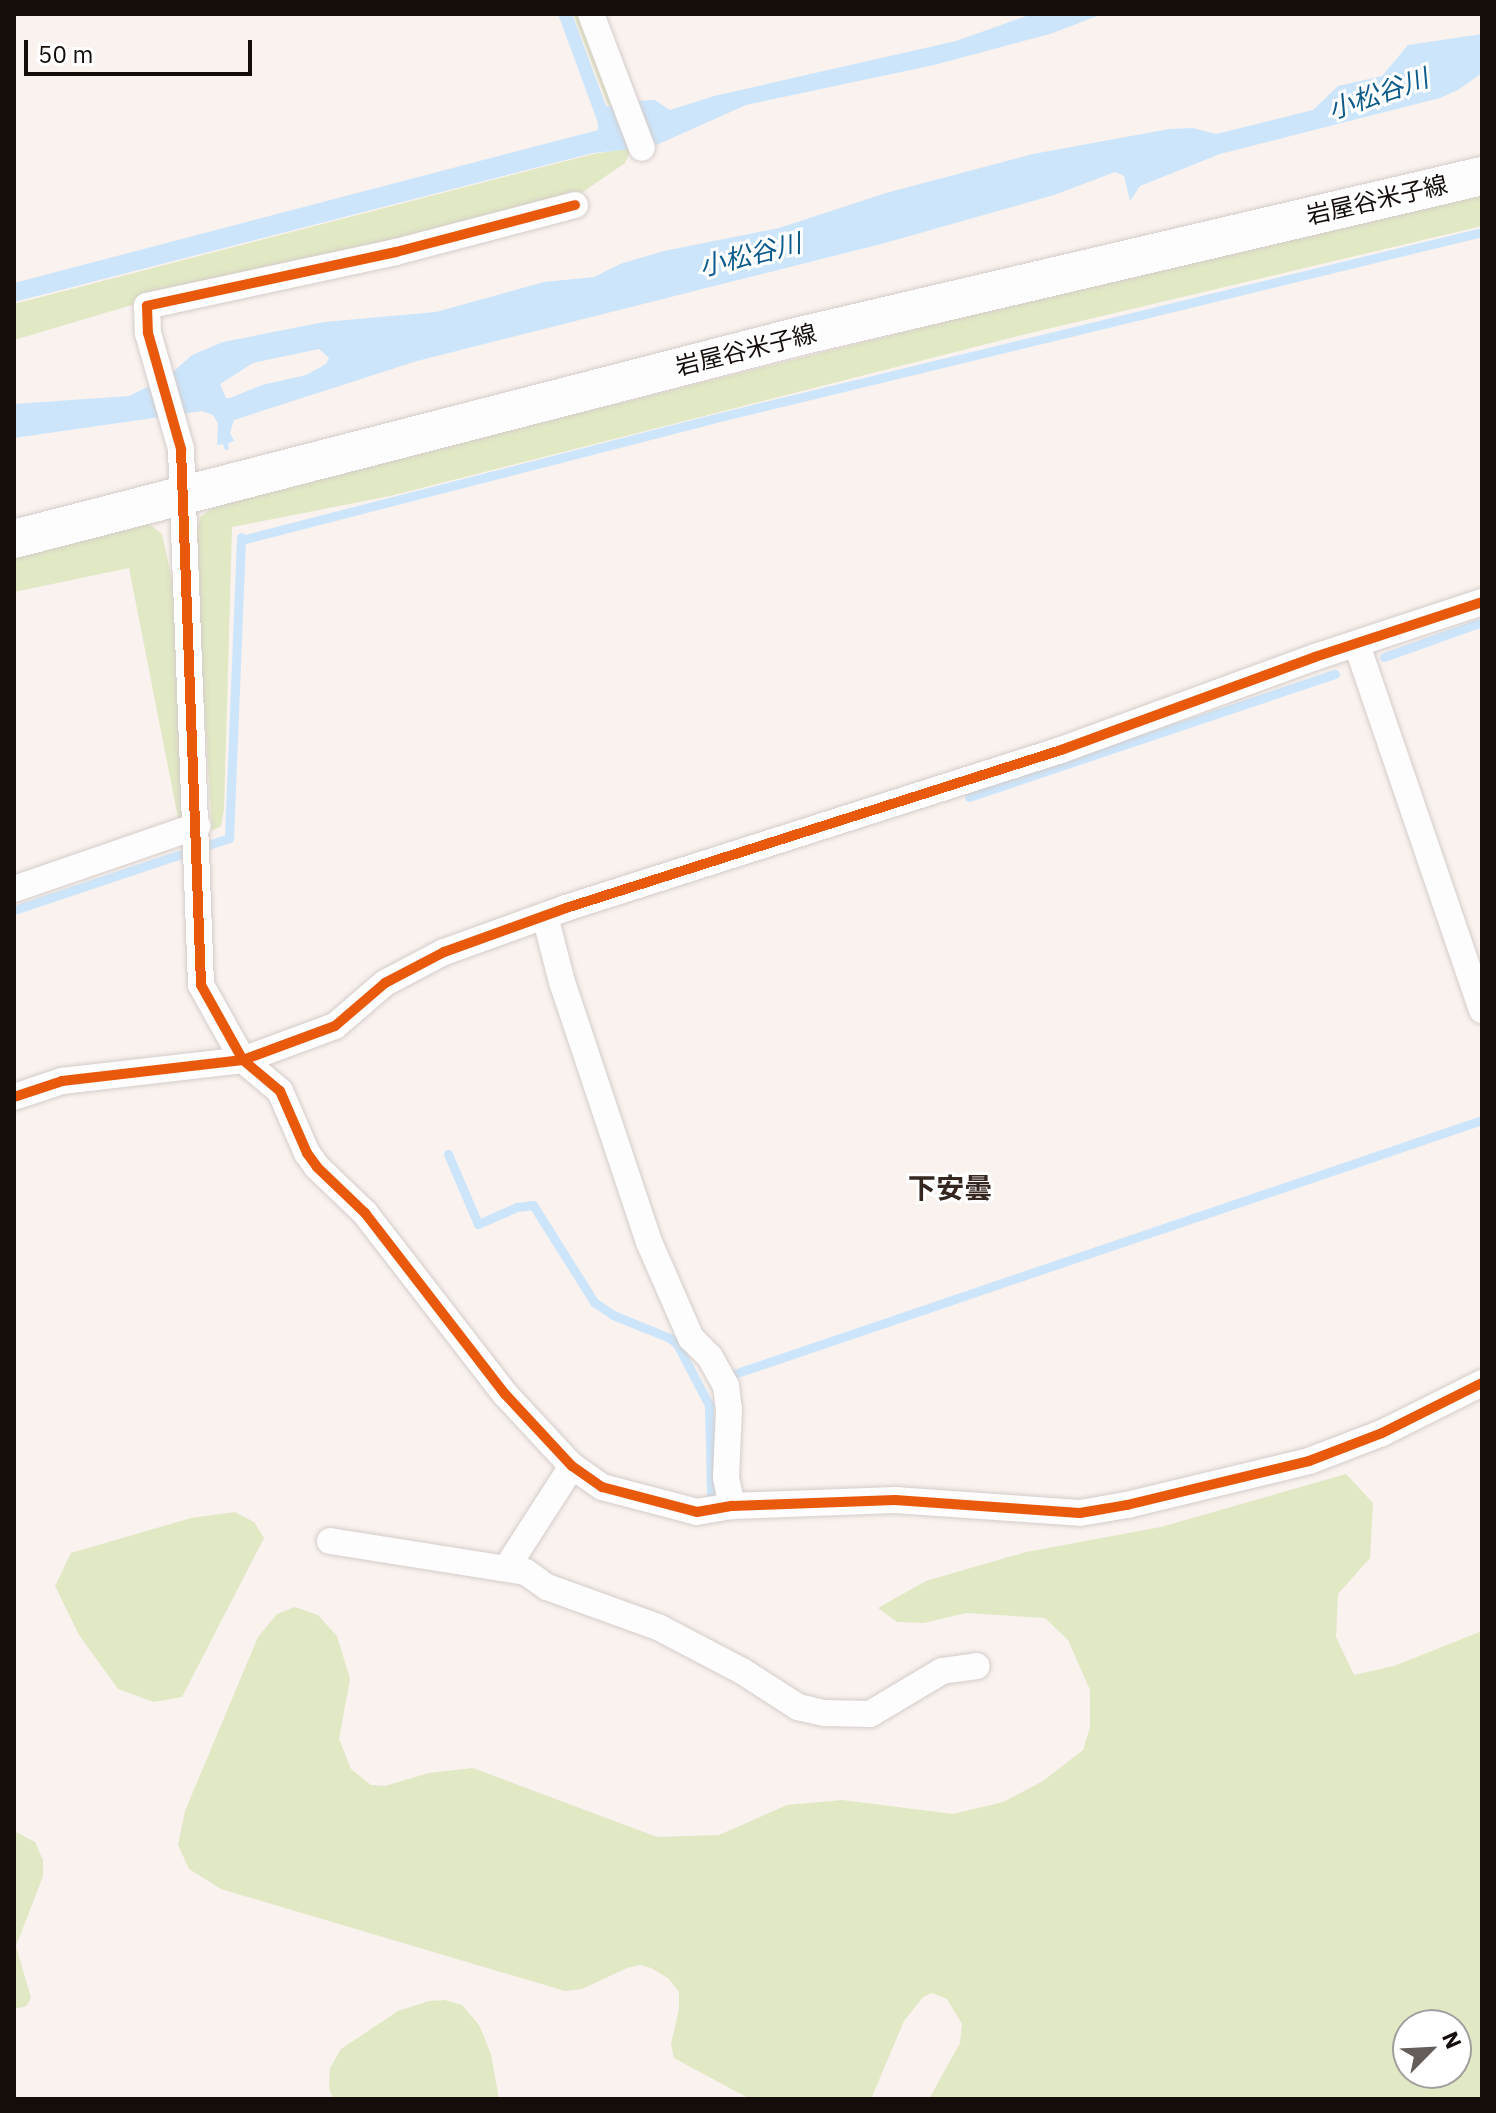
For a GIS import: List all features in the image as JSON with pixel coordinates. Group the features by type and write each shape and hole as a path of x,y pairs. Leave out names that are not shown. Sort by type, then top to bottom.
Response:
{"main road":[{"name":"岩屋谷米子線","path":"14,539 796,337 1482,176"}],"street":[{"path":"591,14 642,148"},
{"path":"575,205 396,252 147,306 148,333 181,449 201,985 243,1060 280,1091 307,1153 317,1167 365,1213 505,1394 572,1466 602,1487 697,1512 732,1506 895,1500 1080,1513 1127,1505 1309,1461 1382,1433 1482,1383"},
{"path":"14,1097 62,1081 243,1060 335,1026 385,983 444,952 545,916 1061,750 1482,602"},
{"path":"1357,645 1482,1010"},
{"path":"14,889 197,831"},
{"path":"545,916 562,982 649,1242 691,1338 710,1357 726,1386 729,1409 726,1478 732,1506"},
{"path":"507,1567 572,1466"},
{"path":"330,1541 526,1572 547,1587 660,1628 742,1671 798,1707 811,1710 870,1714 942,1671 977,1666"}],"green space":[{"path":"573,14 584,14 617,106 608,105"},
{"path":"632,148 625,163 577,196 159,297 14,340 14,304 593,154"},
{"path":"1482,188 1482,226 1022,335 390,496 232,527 224,809 221,826 212,831 194,542 200,517 219,503"},
{"path":"148,523 162,534 175,594 187,808 179,823 129,568 14,592 14,557"},
{"path":"1346,1474 1373,1503 1370,1558 1338,1594 1336,1637 1354,1675 1394,1666 1482,1631 1482,2099 929,2099 960,2043 962,2024 947,1999 932,1993 923,1997 904,2021 871,2099 750,2099 674,2058 671,2044 679,2009 679,1992 668,1978 651,1968 640,1965 627,1968 582,1989 565,1991 221,1889 189,1869 178,1845 185,1811 258,1637 277,1614 295,1607 318,1615 337,1636 350,1679 339,1739 351,1769 371,1785 385,1786 429,1773 473,1768 657,1837 719,1835 787,1805 842,1800 953,1814 1003,1802 1043,1781 1083,1750 1090,1727 1090,1690 1068,1640 1045,1618 966,1613 924,1623 897,1622 878,1608 926,1581 1026,1552 1161,1527"},
{"path":"235,1512 254,1522 264,1538 182,1697 154,1702 118,1689 79,1635 55,1586 71,1553 191,1518"},
{"path":"14,1831 35,1842 43,1860 43,1876 16,1946 31,1998 26,2006 19,2008 14,2008"},
{"path":"445,2000 462,2005 479,2025 491,2054 499,2099 333,2099 329,2088 330,2068 341,2049 398,2011 429,2001"}],"water":[{"path":"558,14 572,14 606,106 655,100 670,110 714,96 956,41 1032,14 1103,14 1050,34 934,65 746,105 652,147 593,153 14,302 14,283 598,130"},
{"name":"小松谷川","path":"1482,34 1482,73 1440,98 1220,154 1140,186 1130,201 1124,176 1115,172 1054,195 885,243 417,361 234,420 230,433 234,441 228,443 229,449 225,450 223,444 217,445 218,424 213,415 202,411 14,438 14,404 129,396 167,377 192,355 223,342 324,322 436,312 544,282 594,277 620,264 664,251 779,228 886,193 1033,154 1169,129 1193,128 1216,134 1313,110 1338,86 1382,76 1408,45","holes":["319,349 329,358 326,364 306,375 262,385 230,398 226,398 220,384 253,363"]}],"waterway":[{"path":"241,540 712,419 1482,232"},
{"path":"14,910 229,838 241,537"},
{"path":"1384,657 1482,622"},
{"path":"969,797 1335,674"},
{"path":"731,1375 1482,1120"},
{"path":"448,1154 478,1224 517,1207 533,1205 594,1302 613,1315 670,1338 677,1344 709,1405 711,1493"}],"cycle path":[{"path":"575,205 396,252 147,306 148,333 181,449 201,985 243,1060 280,1091 307,1153 317,1167 365,1213 505,1394 572,1466 602,1487 697,1512 732,1506 895,1500 1080,1513 1127,1505 1309,1461 1382,1433 1482,1383"},
{"path":"14,1097 62,1081 243,1060 335,1026 385,983 444,952 566,908 1061,750 1315,657 1482,602"}],"district":[{"name":"下安曇","path":"950,1188"}]}
